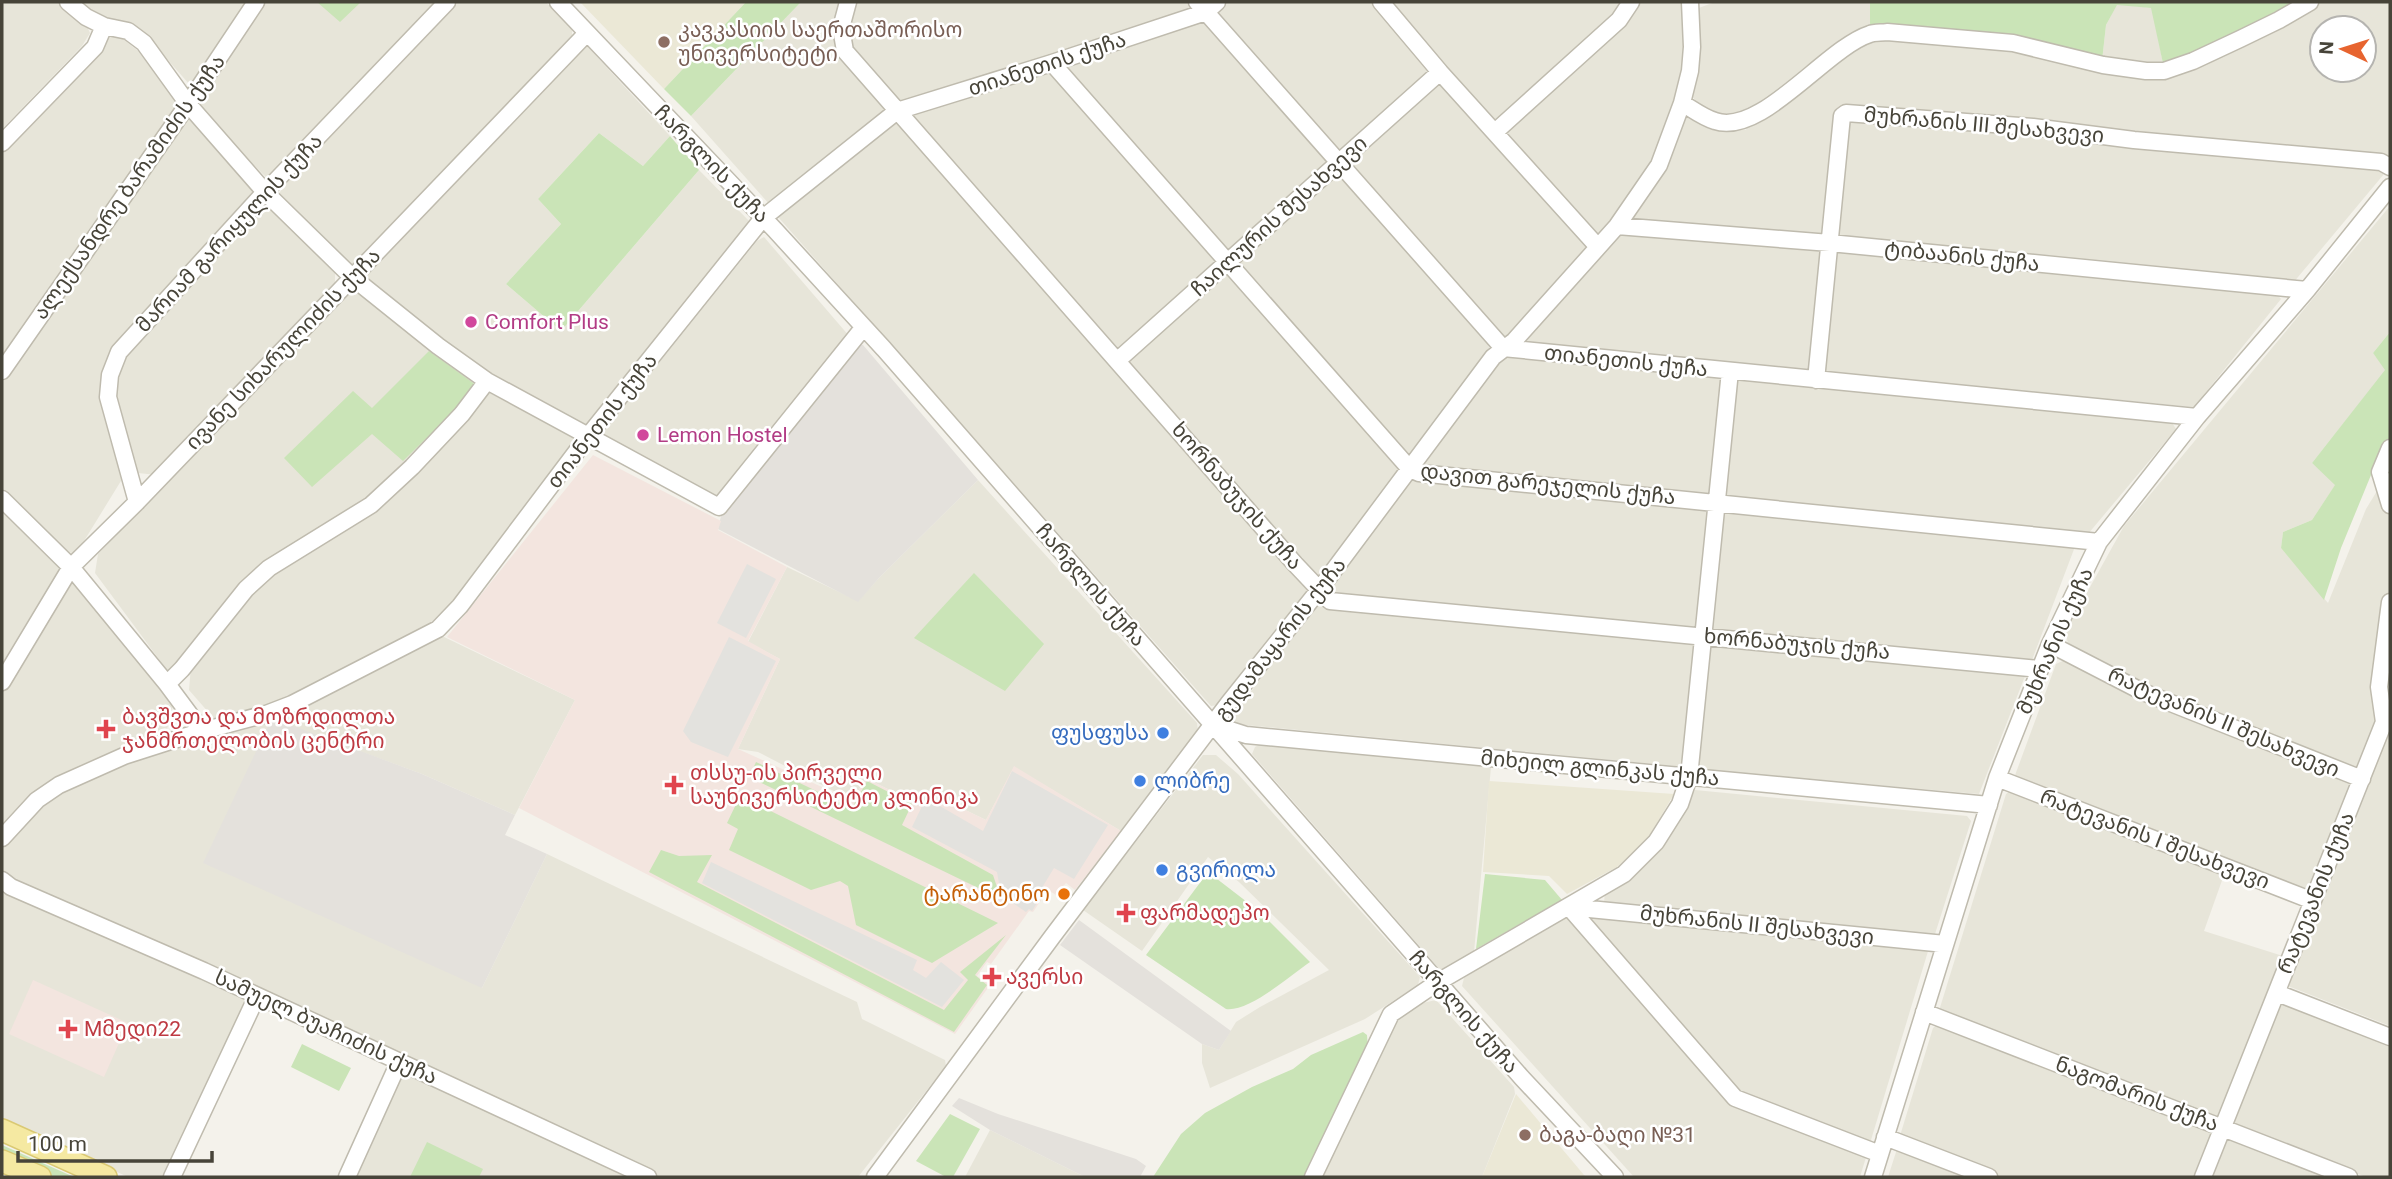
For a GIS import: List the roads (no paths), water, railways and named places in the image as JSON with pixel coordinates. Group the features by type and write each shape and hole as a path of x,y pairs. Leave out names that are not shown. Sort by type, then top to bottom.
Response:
{"main road":[{"path":"2,1130 106,1177"},
{"path":"2,1161 40,1177"}],"street":[{"path":"68,2 86,17 104,26 128,31 144,43 188,104 265,192 352,277 438,346 487,381 719,507 863,328"},
{"name":"ალექსანდრე ბარამიძის ქუჩა","path":"2,371 256,2"},
{"name":"მარიამ გარიყულის ქუჩა","path":"137,502 108,397 110,375 119,352 265,192 447,2"},
{"name":"ჩარგლის ქუჩა","path":"558,2 763,218 979,456 1522,1079 1615,1177"},
{"name":"ხორნაბუჯის ქუჩა","path":"848,2 841,28 845,51 1330,601 2040,669"},
{"path":"1381,2 1440,72 1598,247"},
{"path":"1495,132 1619,20 1631,2"},
{"name":"გუდამაყარის ქუჩა","path":"875,1177 1052,937 1213,724 1319,590 1493,356 1514,341 1617,226 1659,165 1682,103 1690,71 1692,47 1690,2"},
{"path":"1682,103 1716,122 1737,123 1788,94 1835,55 1870,34 1886,32 2013,43 2103,65 2164,71 2193,61 2310,2"},
{"name":"თიანეთის ქუჩა","path":"2,838 37,800 59,785 124,757 292,704 438,629 467,597 589,435 763,218 897,111 1052,63 1207,5 1503,348 2197,416"},
{"path":"2,143 95,47 104,26"},
{"name":"ივანე სიხარულიძის ქუჩა","path":"2,682 71,567 137,502 587,33"},
{"name":"დავით გარეჯელის ქუჩა","path":"1052,63 1410,469 1419,473 2099,542"},
{"name":"ჩაილურის შესახვევი","path":"1118,360 1440,72"},
{"name":"მუხრანის III შესახვევი","path":"1816,380 1842,116 1846,113 2033,127 2134,140 2381,162 2390,167"},
{"name":"მუხრანის ქუჩა","path":"1873,1177 1997,778 2050,645 2099,542 2197,416 2307,290 2390,187"},
{"name":"ტიბაანის ქუჩა","path":"1617,226 1830,243 2307,290"},
{"path":"1313,1177 1391,1014 1438,982 1624,874 1656,842 1680,804 1689,777 1730,372"},
{"path":"167,684 246,589 269,568 371,505 462,414 487,381"},
{"path":"2390,447 2380,472 2390,505"},
{"path":"2,499 71,567 202,731"},
{"name":"რატევანის ქუჩა","path":"2203,1177 2387,722 2379,687 2390,602"},
{"name":"რატევანის II შესახვევი","path":"2050,645 2143,692 2362,779"},
{"name":"მიხეილ გლინკას ქუჩა","path":"1213,724 1246,735 1989,805"},
{"name":"რატევანის I შესახვევი","path":"1997,778 2313,901"},
{"name":"სამუელ ბუაჩიძის ქუჩა","path":"2,880 11,887 257,996 648,1177"},
{"path":"1569,907 1735,1098 1880,1154"},
{"name":"მუხრანის II შესახვევი","path":"1569,907 1945,944"},
{"path":"2277,993 2390,1038"},
{"path":"172,1177 257,996"},
{"name":"ნაგომარის ქუჩა","path":"1924,1012 2349,1177"},
{"path":"347,1177 399,1062"},
{"path":"1885,1137 1989,1177"}],"place":[{"name":"კავკასიის საერთაშორისო უნივერსიტეტი","path":"664,42"},
{"name":"Comfort Plus","path":"471,322"},
{"name":"Lemon Hostel","path":"643,435"},
{"name":"ბავშვთა და მოზრდილთა ჯანმრთელობის ცენტრი","path":"106,729"},
{"name":"ფუსფუსა","path":"1163,733"},
{"name":"ლიბრე","path":"1140,781"},
{"name":"თსსუ-ის პირველი საუნივერსიტეტო კლინიკა","path":"674,785"},
{"name":"გვირილა","path":"1162,870"},
{"name":"ტარანტინო","path":"1064,894"},
{"name":"ფარმადეპო","path":"1126,913"},
{"name":"ავერსი","path":"992,977"},
{"name":"Mმედი22","path":"68,1029"},
{"name":"ბაგა-ბაღი №31","path":"1525,1135"}]}
